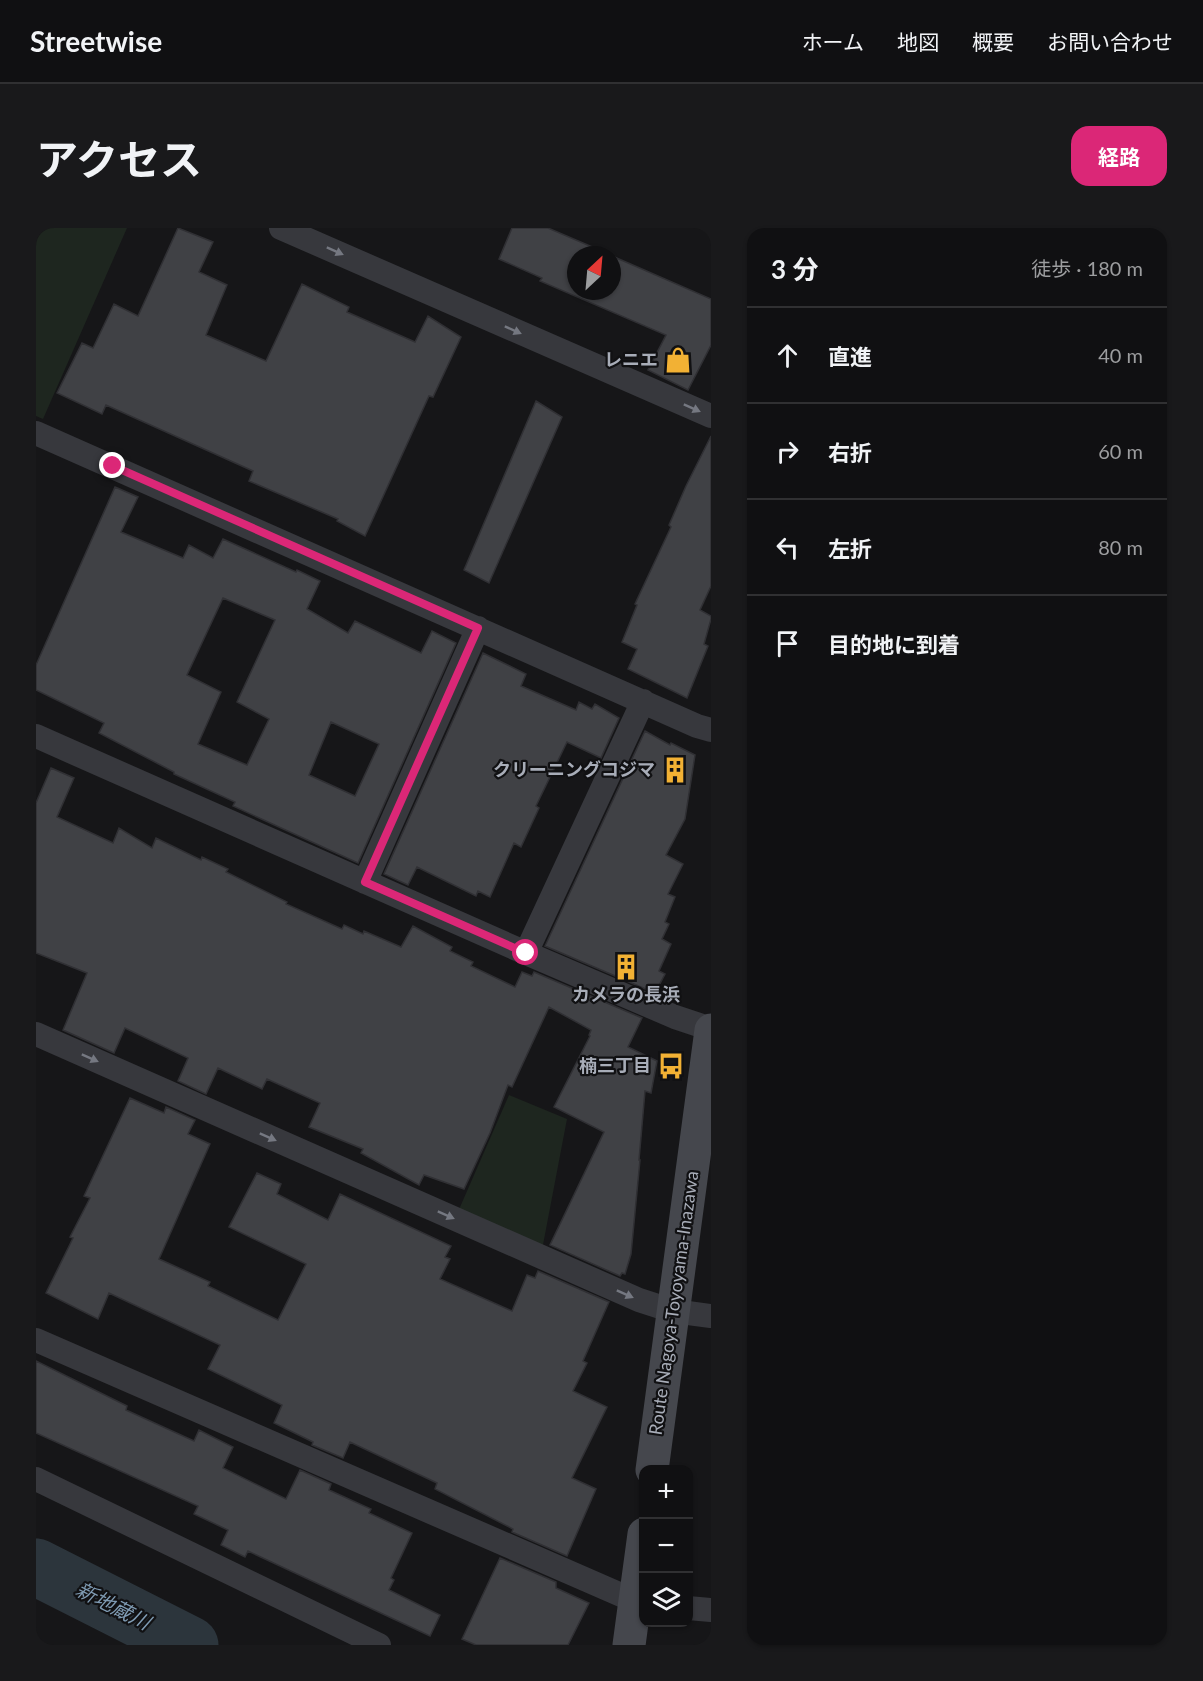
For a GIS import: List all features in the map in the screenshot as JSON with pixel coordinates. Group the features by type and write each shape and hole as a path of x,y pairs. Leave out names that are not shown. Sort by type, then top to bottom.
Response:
{"main road":[{"name":"Route Nagoya-Toyoyama-Inazawa","path":"653,1465 711,1030"},
{"path":"629,1645 639,1602"}],"street":[{"path":"281,228 711,416"},
{"path":"36,433 711,730"},
{"path":"365,882 478,628"},
{"path":"526,953 643,701"},
{"path":"36,736 526,953 675,1017 711,1030"},
{"path":"36,1034 639,1300 673,1311 711,1316"},
{"path":"36,1340 639,1602"},
{"path":"36,1479 379,1645"},
{"path":"693,1608 711,1610"}],"shaded area":[{"path":"36,228 127,228 43,419 36,416"},
{"path":"509,1095 567,1119 542,1250 457,1214"}],"building":[{"path":"178,228 213,242 199,272 227,285 206,335 266,361 302,284 349,307 347,312 415,342 428,316 461,337 433,397 429,396 365,536 337,521 338,519 249,481 253,471 106,405 102,414 57,393 82,343 93,348 114,304 138,316"},
{"path":"512,228 548,228 590,246 567,246 567,293 540,281 542,278 499,259"},
{"path":"621,260 711,299 711,345 688,390 648,370 666,335 584,300 621,300"},
{"path":"536,401 562,417 489,583 464,570"},
{"path":"711,436 711,586 700,610 711,616 711,619 704,644 708,646 687,698 628,669 637,649 622,642 637,605 635,604 671,527 669,525"},
{"path":"115,487 138,497 121,532 183,558 189,545 213,558 223,539 320,581 307,609 348,633 355,621 421,653 432,631 456,643 358,863 233,806 235,802 174,774 99,733 104,723 36,690 36,665","holes":["223,598 275,620 237,702 269,719 247,765 198,744 221,692 187,675","331,722 379,744 355,796 309,775"]},
{"path":"483,653 526,674 521,686 576,710 579,702 592,709 595,704 619,718 601,758 567,742 536,806 539,808 521,847 514,843 490,897 478,891 476,896 417,867 408,885 384,874"},
{"path":"645,731 670,745 671,743 695,755 685,819 666,855 683,864 668,894 675,897 665,922 669,924 662,939 671,944 659,971 665,974 655,993 545,946"},
{"path":"51,768 74,778 57,817 113,843 119,828 152,848 156,838 201,860 202,857 228,869 226,872 287,902 286,904 342,929 344,925 363,934 364,931 401,947 413,926 452,947 450,951 473,962 471,966 515,987 522,972 532,976 534,972 642,1018 628,1047 657,1061 651,1093 645,1091 631,1254 625,1274 622,1273 620,1276 550,1245 604,1132 554,1107 591,1030 549,1007 512,1087 508,1085 490,1133 464,1189 424,1175 419,1185 361,1153 363,1149 309,1127 320,1103 267,1079 262,1089 218,1068 206,1094 178,1081 188,1058 125,1028 114,1053 63,1030 87,973 36,953 36,803"},
{"path":"130,1098 164,1113 166,1107 195,1120 188,1134 210,1144 159,1259 210,1282 208,1286 278,1320 306,1264 229,1227 257,1173 281,1184 277,1194 328,1220 340,1194 451,1246 445,1257 450,1259 440,1279 512,1311 527,1275 535,1278 538,1271 609,1302 583,1361 587,1363 573,1391 607,1407 572,1478 596,1489 567,1556 512,1532 513,1529 435,1489 437,1483 350,1442 343,1458 312,1445 313,1442 274,1423 282,1405 208,1369 220,1345 109,1293 98,1319 46,1293 90,1198 84,1196"},
{"path":"36,1361 127,1406 126,1410 194,1441 199,1430 233,1447 223,1468 286,1499 300,1470 331,1484 329,1490 371,1509 369,1513 412,1533 391,1578 394,1580 389,1590 440,1615 430,1636 248,1551 245,1557 221,1545 228,1530 194,1514 198,1506 36,1433"},
{"path":"500,1558 556,1582 556,1588 589,1603 568,1645 476,1645 462,1639"}],"waterway":[{"name":"新地蔵川","path":"36,1567 190,1645"}],"place":[{"name":"レニエ","path":"678,360"},
{"name":"クリーニングコジマ","path":"675,770"},
{"name":"カメラの長浜","path":"626,967"},
{"name":"楠三丁目","path":"671,1066"}],"route":[{"path":"113,466 478,628 365,882 526,953"}]}
